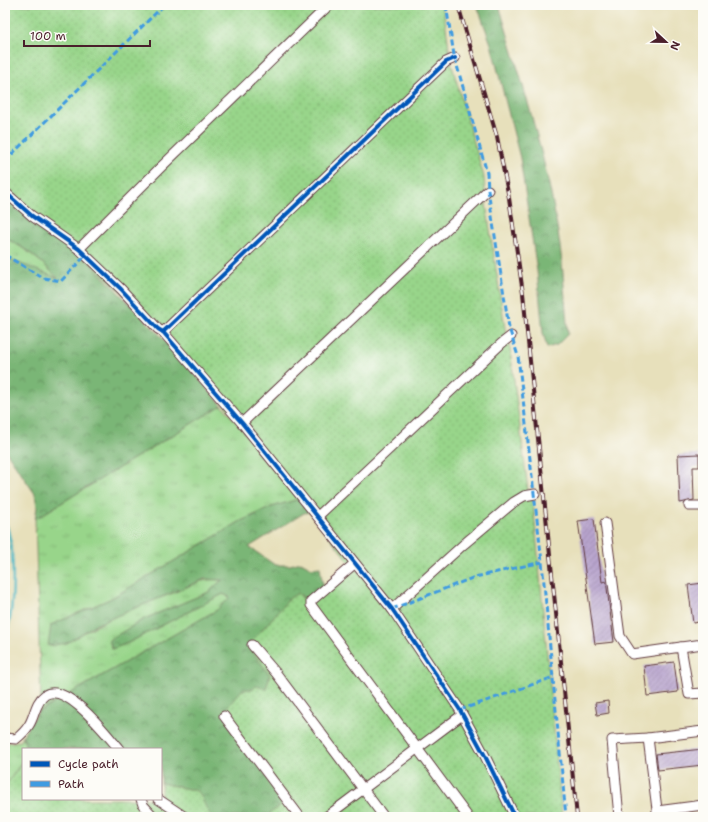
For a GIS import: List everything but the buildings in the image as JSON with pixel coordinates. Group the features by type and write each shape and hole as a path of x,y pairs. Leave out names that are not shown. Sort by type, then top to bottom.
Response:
{"street":[{"path":"79,249 160,168 330,5"},
{"path":"163,332 446,62 455,58"},
{"path":"242,422 488,190"},
{"path":"5,192 32,216 79,249 121,289 158,329 163,332 242,422 392,610 420,649 462,715 484,754 515,817"},
{"path":"318,516 511,336"},
{"path":"392,610 464,544 514,502 524,496 535,494"},
{"path":"688,506 703,506"},
{"path":"605,523 620,636 628,650 632,654 703,644"},
{"path":"354,564 311,601 310,605 468,817"},
{"path":"252,646 276,673 384,817"},
{"path":"681,647 689,694 703,693"},
{"path":"5,738 16,739 21,735 29,725 38,704 46,695 56,693 73,700 118,748"},
{"path":"326,817 462,715"},
{"path":"224,716 300,817"},
{"path":"619,817 612,740 648,738 703,731"},
{"path":"648,738 657,814 703,805"},
{"path":"141,800 143,805 154,817"},
{"path":"160,800 185,817"}],"green space":[{"path":"5,5 441,5 444,13 451,62 484,177 486,204 506,334 510,349 528,490 533,501 562,817 265,817 284,803 223,712 242,690 253,689 256,686 266,689 270,675 248,646 252,641 290,598 298,593 306,602 350,563 167,332 5,188"},
{"path":"477,5 499,5 534,124 549,185 563,268 568,334 557,345 547,348 543,333 537,271 520,158 491,44"},
{"path":"5,195 76,249 158,333 222,405 35,519 37,507 35,494 5,450 5,258 58,278 46,266 21,246 5,238"},
{"path":"5,238 34,256 59,279 5,258"},
{"path":"222,405 299,499 272,507 241,521 112,598 51,625 67,643 118,615 196,583 207,580 222,580 209,592 144,619 109,640 112,649 128,643 223,594 230,597 217,610 38,712 41,703 35,519"},
{"path":"299,499 310,512 304,513 249,547 275,565 290,565 301,562 312,568 320,567 323,587 306,602 301,595 290,598 248,646 270,675 266,690 242,690 285,803 265,817 213,817 206,809 197,791 162,783 162,748 31,748 25,745 23,735 38,712 217,610 230,597 223,594 128,643 112,649 109,640 144,619 209,592 222,580 205,579 95,625 67,643 48,646 51,625 112,598 241,521 272,507"},
{"path":"23,735 25,745 31,748 22,748 22,762 5,787 5,743 21,741"},
{"path":"22,762 22,800 162,800 162,783 197,791 213,817 5,817 5,787"}],"waterway":[{"path":"5,521 11,547 13,580 11,612 5,638"}],"railway":[{"path":"458,5 497,137 509,198 523,293 577,817"}],"marked path":[{"path":"5,161 164,5"},
{"path":"446,5 454,55 487,173 488,190 509,328 518,356 542,562 566,817"},
{"path":"5,255 43,278 61,281 86,255"},
{"path":"392,609 475,577 542,562"},
{"path":"460,710 554,677"}],"cycle path":[{"path":"163,332 446,62 455,58"},
{"path":"5,192 32,216 79,249 121,289 158,329 163,332 242,423 392,609 460,710 484,754 515,817"}]}
